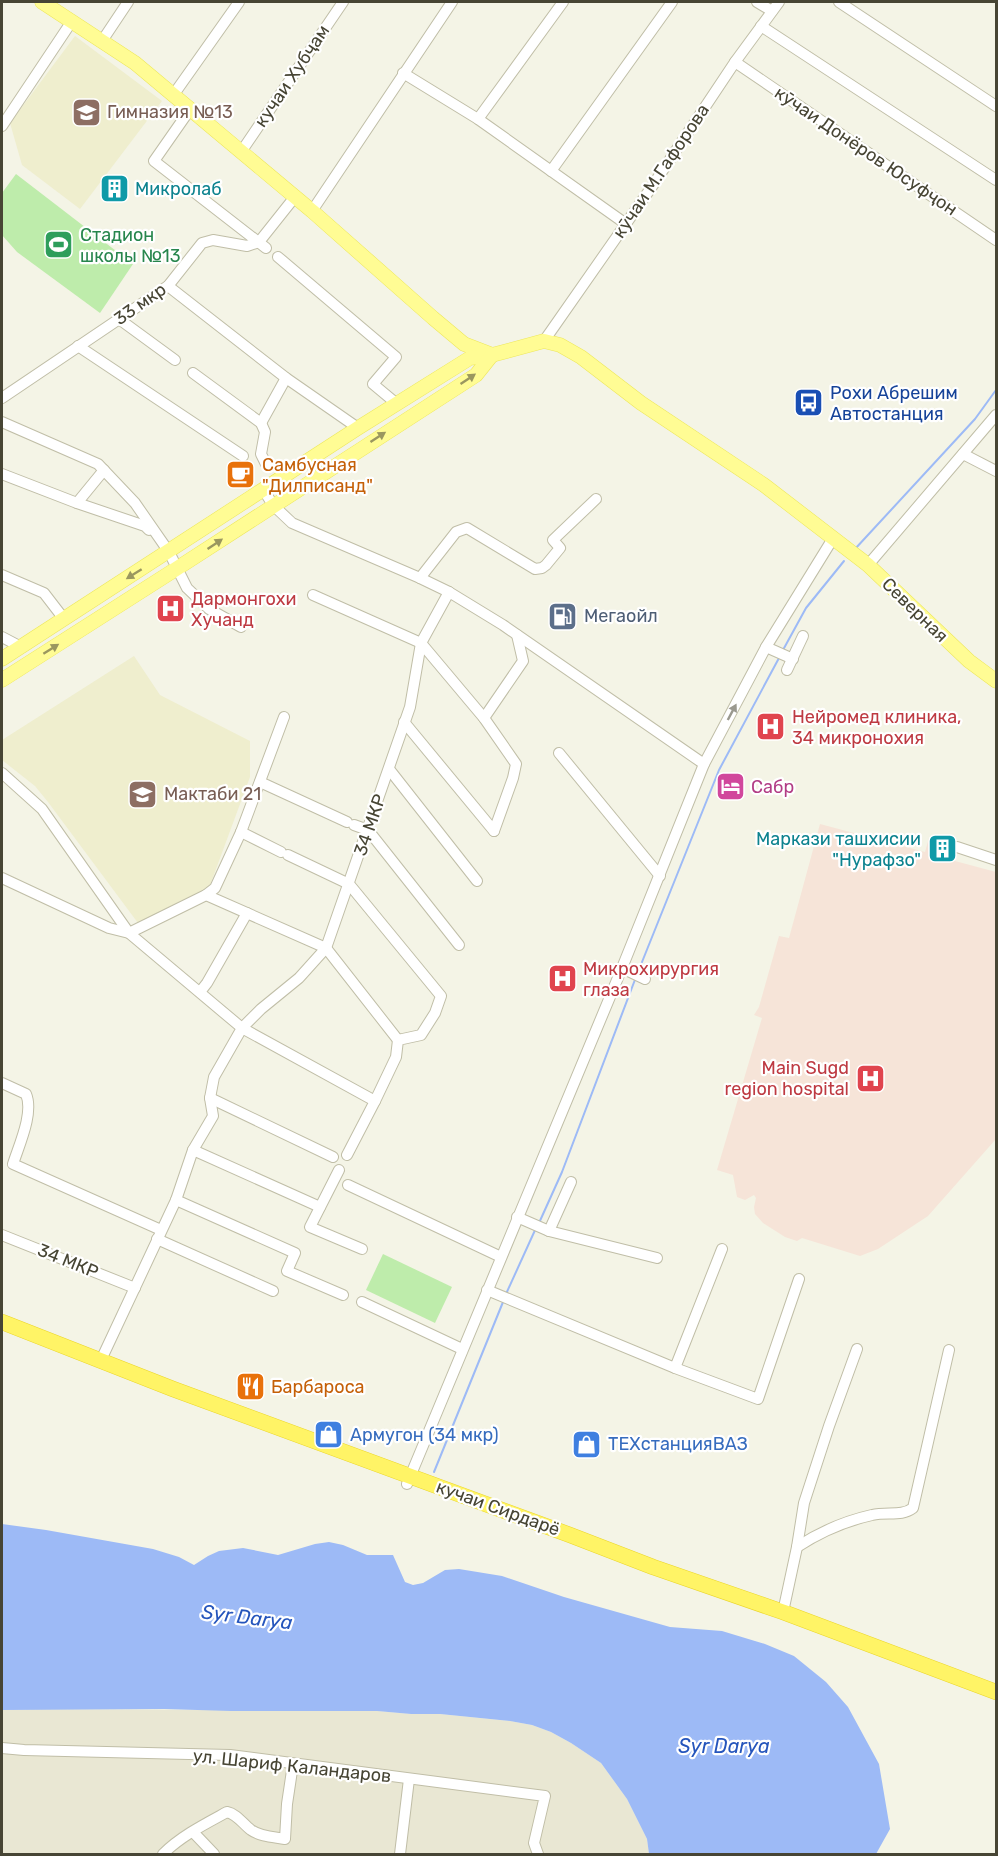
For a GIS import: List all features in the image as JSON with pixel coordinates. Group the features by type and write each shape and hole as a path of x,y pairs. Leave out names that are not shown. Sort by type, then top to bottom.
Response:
{"highway":[{"path":"2,1322 552,1536 782,1616 945,1679 995,1695"},
{"path":"2,1332 408,1480"}],"main road":[{"path":"42,2 135,63 312,211 464,344 492,355"},
{"path":"2,659 470,358 492,355 544,341"},
{"name":"Северная","path":"544,341 560,345 581,357 641,403 764,485 832,540 868,565 969,661 996,681"},
{"path":"459,365 464,359 464,344"},
{"path":"2,681 476,375 492,355"},
{"path":"430,383 440,398"}],"street":[{"path":"102,40 128,2"},
{"path":"174,94 239,2"},
{"name":"кучаи Хубҷам","path":"241,152 343,2"},
{"path":"312,211 452,2"},
{"path":"478,119 563,2"},
{"path":"551,171 672,2"},
{"path":"757,2 775,6"},
{"path":"839,2 996,106"},
{"name":"кӯчаи М.Гафорова","path":"544,341 775,6"},
{"path":"2,126 72,21"},
{"path":"761,26 996,180"},
{"name":"кӯчаи Донёров Юсуфҷон","path":"735,62 996,240"},
{"path":"403,73 478,119 626,224"},
{"path":"191,108 154,161 262,245 294,198"},
{"name":"33 мкр","path":"2,398 168,286 202,243 213,240 247,246 262,245"},
{"path":"278,257 396,357 373,384 397,404"},
{"path":"168,286 286,378 358,428"},
{"path":"119,319 175,360"},
{"path":"78,346 243,456"},
{"path":"194,373 261,423 265,432 261,454 267,464"},
{"path":"261,423 286,378"},
{"path":"868,565 996,415"},
{"path":"2,422 98,464 135,503 169,552 187,588 209,609 241,627"},
{"path":"963,454 996,471"},
{"path":"77,503 104,470"},
{"path":"2,474 145,526 157,537"},
{"path":"263,489 273,505 292,523 450,592 517,635 704,764"},
{"path":"420,578 456,532 467,528 535,569 542,568 560,548 553,540 596,499"},
{"path":"408,1480 622,968 704,764 766,647 832,540"},
{"path":"2,575 44,593 64,619"},
{"name":"34 МКР","path":"326,948 410,707 421,643 450,592"},
{"path":"313,595 421,643 484,718 516,764 494,831 404,722"},
{"path":"484,718 523,662 517,635"},
{"path":"785,656 803,636"},
{"path":"2,637 21,647"},
{"path":"766,647 785,656"},
{"path":"785,656 787,670"},
{"path":"2,881 109,928 129,933 206,895 215,888 241,832 284,717"},
{"path":"559,753 660,876"},
{"path":"389,769 477,881"},
{"path":"2,773 42,809 129,933 242,1028 375,1101"},
{"path":"260,782 368,830 459,945"},
{"path":"241,832 349,884 441,996 435,1013 421,1035 398,1040"},
{"path":"957,847 996,860"},
{"path":"206,895 326,948 398,1040 396,1057 346,1155"},
{"path":"200,992 247,913"},
{"path":"101,1360 176,1200 193,1150 213,1116 210,1098 214,1077 242,1028 299,978 326,948"},
{"path":"622,968 645,979"},
{"path":"2,1083 26,1094 29,1100 23,1132 13,1164"},
{"path":"210,1098 333,1157"},
{"path":"193,1150 320,1207"},
{"path":"2,1167 13,1164 273,1291"},
{"path":"339,1170 310,1227 362,1249"},
{"path":"549,1231 571,1182"},
{"path":"348,1185 501,1257"},
{"path":"176,1200 295,1253 287,1271 342,1295"},
{"path":"517,1217 549,1231 657,1258"},
{"name":"34 МКР","path":"2,1235 135,1288"},
{"path":"675,1368 722,1249"},
{"path":"487,1290 675,1368 758,1399 799,1279"},
{"path":"362,1302 462,1349"},
{"path":"782,1616 804,1503 828,1426 857,1350"},
{"path":"797,1547 820,1533 868,1515 884,1512 903,1514 914,1508 950,1350"},
{"name":"ул. Шариф Каландаров","path":"2,1748 230,1755 545,1796 534,1843 538,1854"},
{"path":"164,1854 193,1832 227,1812 232,1813 259,1834 285,1839 292,1764"},
{"path":"400,1854 409,1779"},
{"path":"193,1832 214,1854"}],"shaded area":[{"name":"Гимназия №13","path":"75,36 162,101 80,209 22,165 10,123"},
{"name":"Мактаби 21","path":"134,656 160,695 250,741 250,777 209,888 138,923 35,786 2,760 2,740"},
{"name":"Main Sugd region hospital","path":"820,824 925,852 929,838 957,847 955,861 996,872 996,1139 928,1216 878,1249 860,1256 802,1238 797,1241 785,1237 763,1223 755,1214 756,1198 754,1195 745,1200 737,1197 733,1175 717,1170 762,1018 754,1015 759,1007 779,936 789,938"},
{"path":"2,1710 377,1711 440,1714 532,1725 571,1743 601,1763 627,1799 647,1839 649,1854 2,1854"}],"green space":[{"name":"Стадион школы №13","path":"16,174 133,264 100,313 17,252 2,235 2,193"},
{"path":"383,1254 452,1287 435,1323 366,1290"}],"water":[{"name":"Syr Darya","path":"2,1524 153,1549 179,1557 194,1565 219,1551 243,1548 278,1555 329,1542 367,1555 393,1555 405,1582 413,1585 423,1583 445,1570 459,1569 502,1576 564,1597 670,1627 722,1631 765,1644 794,1656 826,1682 848,1707 879,1764 890,1829 876,1854 649,1854 647,1839 627,1799 601,1763 571,1743 532,1725 440,1714 377,1711 2,1710"}],"waterway":[{"path":"855,549 975,419 996,390"},
{"path":"783,650 806,608 844,561"},
{"path":"638,972 719,770 779,658"},
{"path":"539,1223 562,1172 636,977"},
{"path":"506,1294 536,1228"},
{"path":"434,1472 503,1302"}],"place":[{"name":"Гимназия №13","path":"86,112"},
{"name":"Микролаб","path":"114,189"},
{"name":"Стадион школы №13","path":"59,245"},
{"name":"Рохи Абрешим Автостанция","path":"809,403"},
{"name":"Самбусная \"Дилписанд\"","path":"241,475"},
{"name":"Дармонгохи Хучанд","path":"170,609"},
{"name":"Мегаойл","path":"563,616"},
{"name":"Нейромед клиника, 34 микронохия","path":"771,727"},
{"name":"Сабр","path":"730,787"},
{"name":"Мактаби 21","path":"143,794"},
{"name":"Маркази ташхисии \"Нурафзо\"","path":"942,849"},
{"name":"Микрохирургия глаза","path":"562,979"},
{"name":"Main Sugd region hospital","path":"870,1078"},
{"name":"Барбароса","path":"250,1387"},
{"name":"Армугон (34 мкр)","path":"329,1435"},
{"name":"ТЕХстанцияВАЗ","path":"587,1444"}]}
